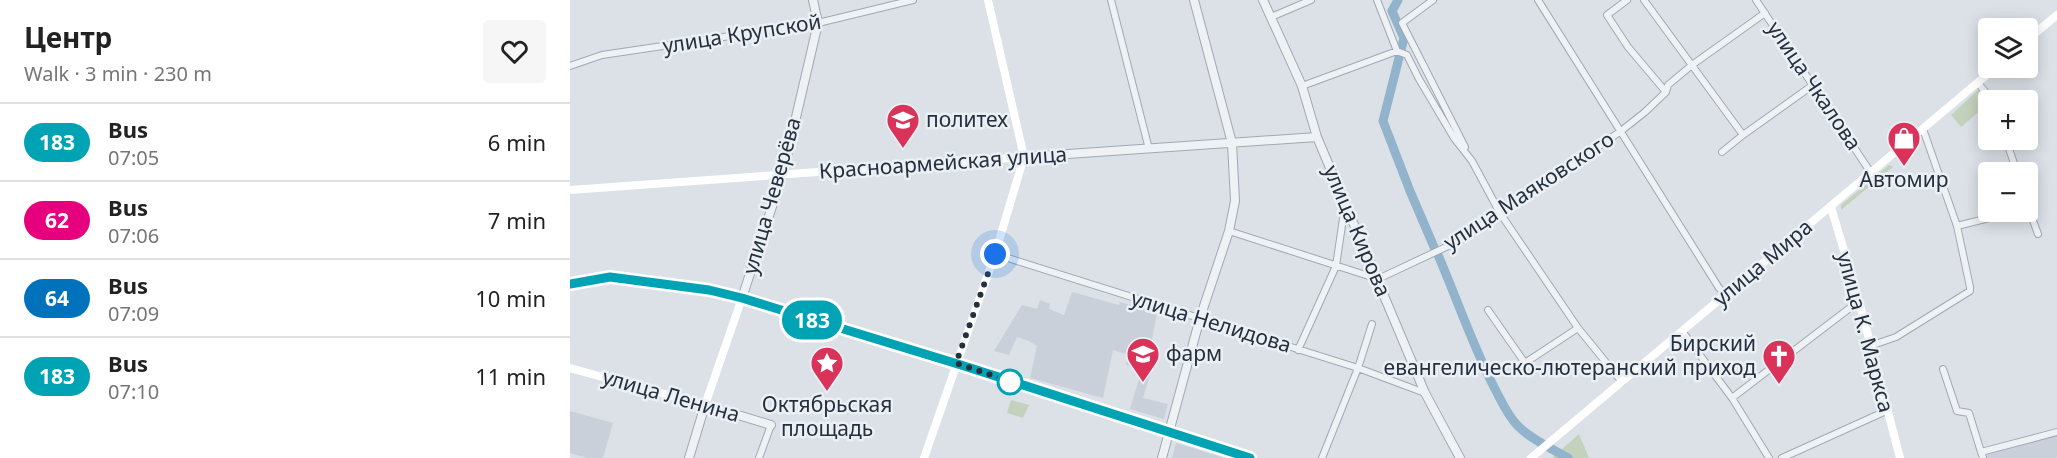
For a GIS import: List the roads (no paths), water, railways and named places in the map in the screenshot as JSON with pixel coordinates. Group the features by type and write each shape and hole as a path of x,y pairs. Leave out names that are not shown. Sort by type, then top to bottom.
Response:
{"main road":[{"path":"924,458 995,254 1024,157 988,0"},
{"path":"2038,31 2057,15"},
{"name":"улица Мира","path":"1531,458 1984,78"},
{"name":"Красноармейская улица","path":"570,190 1024,157"},
{"name":"улица К. Маркса","path":"1830,207 1859,301 1900,458"},
{"path":"742,298 956,363 1250,458"},
{"name":"улица Чеверёва","path":"705,405 742,298"},
{"name":"улица Ленина","path":"570,368 705,405"}],"street":[{"name":"улица Чеверёва","path":"742,298 783,173 818,23 813,0"},
{"name":"улица Крупской","path":"570,66 602,55 818,23 914,0"},
{"path":"1111,0 1149,149"},
{"path":"1162,458 1235,201 1232,143 1194,0"},
{"name":"улица Кирова","path":"1263,0 1302,86 1317,137 1425,393 1460,458"},
{"path":"1271,17 1311,0"},
{"path":"1377,0 1398,51 1407,55 1454,138 1472,161"},
{"path":"1433,0 1402,23 1500,213 1578,328 1622,382"},
{"path":"1627,0 1607,15 1628,47 1666,92"},
{"path":"1644,0 1743,135"},
{"name":"улица Чкалова","path":"1756,0 1871,172"},
{"path":"1540,1 1719,288 1725,294"},
{"name":"улица Маяковского","path":"1378,279 1463,239 1621,131 1666,92 1668,85 1692,65 1765,13"},
{"path":"1302,86 1398,51"},
{"path":"1978,83 1984,90"},
{"path":"1722,152 1813,84"},
{"path":"1870,346 1896,337 1970,291 1957,226 1923,129"},
{"name":"Красноармейская улица","path":"1024,157 1317,137"},
{"path":"1298,350 1336,266 1345,205"},
{"path":"1957,226 1978,221"},
{"path":"2034,222 2038,234"},
{"path":"1228,231 1378,279"},
{"name":"улица Нелидова","path":"995,254 1358,368 1425,393"},
{"path":"570,284 610,277 709,290 742,298"},
{"path":"1732,398 1859,301"},
{"path":"1488,310 1525,363 1578,328"},
{"path":"1322,458 1358,368 1372,324"},
{"path":"1682,331 1732,398 1769,458"},
{"path":"1943,369 1957,411 1969,413 1982,455 2057,432"},
{"name":"улица Чеверёва","path":"689,458 705,405"},
{"name":"улица Ленина","path":"705,405 771,425"},
{"path":"1782,458 1886,411"},
{"path":"759,458 771,425"}],"waterway":[{"path":"1398,0 1392,11 1404,38 1383,121 1434,247"},
{"path":"1438,255 1479,354 1507,412 1529,436 1568,458"}],"place":[{"name":"политех","path":"903,149"},
{"name":"Автомир","path":"1904,167"},
{"name":"фарм","path":"1143,383"},
{"name":"Бирский евангелическо-лютеранский приход","path":"1779,385"},
{"name":"Октябрьская площадь","path":"827,392"}]}
